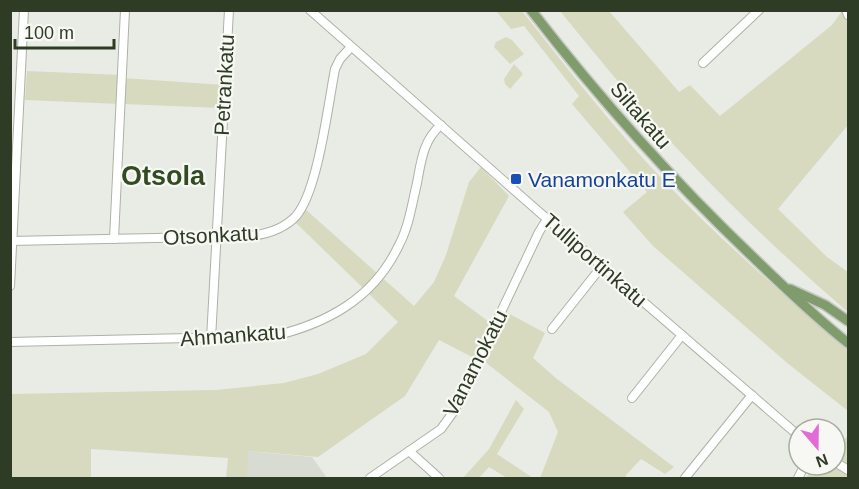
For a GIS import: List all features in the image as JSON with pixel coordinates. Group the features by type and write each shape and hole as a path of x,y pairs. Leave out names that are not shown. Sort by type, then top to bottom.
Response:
{"main road":[{"name":"Siltakatu","path":"531,10 618,117 670,174 783,286 849,344"},
{"name":"Siltakatu","path":"783,286 825,305 849,321"}],"street":[{"path":"10,286 24,10"},
{"path":"114,239 125,10"},
{"name":"Petrankatu","path":"211,339 229,10"},
{"name":"Tulliportinkatu","path":"310,10 547,219 787,426"},
{"path":"703,63 759,10"},
{"name":"Otsonkatu","path":"12,241 265,234 282,228 295,217 304,204 314,176 335,69 340,59 351,47"},
{"path":"10,84 21,84"},
{"name":"Ahmankatu","path":"10,342 274,336 301,330 330,318 364,293 389,263 400,244 428,139 441,125"},
{"name":"Vanamokatu","path":"370,478 441,429 454,411 547,219"},
{"path":"552,329 602,266"},
{"path":"632,398 682,335"},
{"path":"685,478 752,395"},
{"path":"408,451 439,478"}],"shaded area":[{"path":"247,451 312,457 327,478 247,478"}],"green space":[{"path":"498,11 522,11 610,120 666,183 732,248 848,350 848,411 786,362 653,246 623,212 647,192 572,104 579,96 524,26 511,29"},
{"path":"560,11 609,11 679,92 690,85 720,116 832,25 842,11 848,11 848,125 778,209 827,257 848,272 848,312 761,234 706,179 610,72"},
{"path":"506,37 512,40 524,54 510,64 494,47 496,42"},
{"path":"514,64 523,74 510,89 504,79"},
{"path":"27,71 121,75 120,104 25,100"},
{"path":"123,78 224,85 222,108 122,104"},
{"path":"481,167 509,196 454,296 492,324 476,359 439,340 405,396 318,457 248,451 247,478 226,478 228,458 91,449 91,478 11,478 10,394 216,390 284,383 318,374 366,354 398,322 294,221 304,208 414,306 434,282 446,255 469,182"},
{"path":"508,313 545,333 533,358 557,379 674,467 665,474 641,459 626,475 626,478 540,478 558,432 549,412 485,362"},
{"path":"516,400 524,409 497,454 533,478 507,478 489,467 479,478 463,478 489,449"},
{"path":"847,437 848,478 806,478 847,477"}],"place":[{"name":"Vanamonkatu E","path":"516,179"}],"district":[{"name":"Otsola","path":"163,176"}]}
